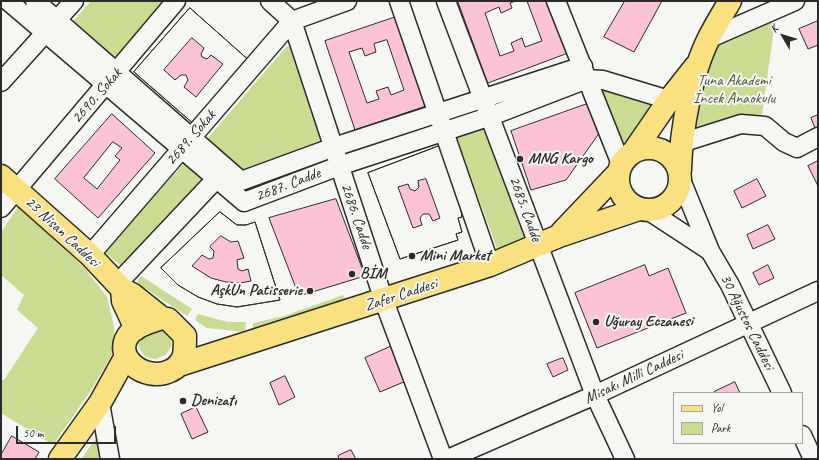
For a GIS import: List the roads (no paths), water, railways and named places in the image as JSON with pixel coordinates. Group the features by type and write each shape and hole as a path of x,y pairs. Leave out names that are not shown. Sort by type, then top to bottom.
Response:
{"main road":[{"path":"680,175 676,161 661,150 652,147 643,148 625,163 618,182 622,195 631,205 644,210 659,209 668,205 675,198 679,189 680,175 681,143 700,59 708,39 730,1"},
{"path":"559,236 625,163 700,59"},
{"name":"23 Nisan Caddesi","path":"9,183 90,255 119,287 133,295 162,318"},
{"name":"Zafer Caddesi","path":"178,365 384,301 490,265 559,236 644,210"},
{"name":"23 Nisan Caddesi","path":"119,287 136,329"},
{"path":"104,397 155,375 165,374 178,365 184,355 185,336 168,319 162,318 136,329 126,339 124,347 126,356 138,370 155,375"},
{"name":"Zafer Caddesi","path":"185,336 198,341 240,346"},
{"path":"60,459 104,397 126,356"}],"street":[{"name":"2687. Cadde","path":"8,1 52,27 112,78 186,144 216,179 244,202 339,166 491,116 591,75"},
{"name":"2687. Cadde","path":"35,1 52,27"},
{"path":"1,82 74,1"},
{"name":"2690. Sokak","path":"1,208 9,183 112,78 176,1"},
{"name":"2686. Cadde","path":"270,1 292,21 384,301 443,459"},
{"path":"292,21 347,1"},
{"path":"399,1 490,265"},
{"name":"2685. Cadde","path":"446,1 491,116 595,395 625,459"},
{"path":"556,1 591,75 625,163"},
{"path":"708,39 795,1"},
{"name":"2689. Sokak","path":"90,255 292,21"},
{"name":"2687. Cadde","path":"186,144 241,181 334,147 484,98 591,75"},
{"path":"591,75 669,100"},
{"path":"681,143 741,124 765,126 784,142 797,148 818,138"},
{"name":"30 Ağustos Caddesi","path":"680,175 710,251 730,285 782,392"},
{"path":"119,287 216,179"},
{"name":"30 Ağustos Caddesi","path":"644,210 710,251"},
{"name":"Misakı Milli Caddesi","path":"448,459 595,395 818,291"},
{"path":"104,397 110,459"},
{"path":"803,437 814,456"}],"place":[{"name":"MNG Kargo","path":"520,159"},
{"name":"Mini Market","path":"412,256"},
{"name":"BİM","path":"352,274"},
{"name":"AşkUn Patisserie","path":"310,291"},
{"name":"Uğuray Eczanesi","path":"596,322"},
{"name":"Denizatı","path":"183,401"}],"park label":[{"name":"Tuna Akademi İncek Anaokulu","path":"734,90"}]}
